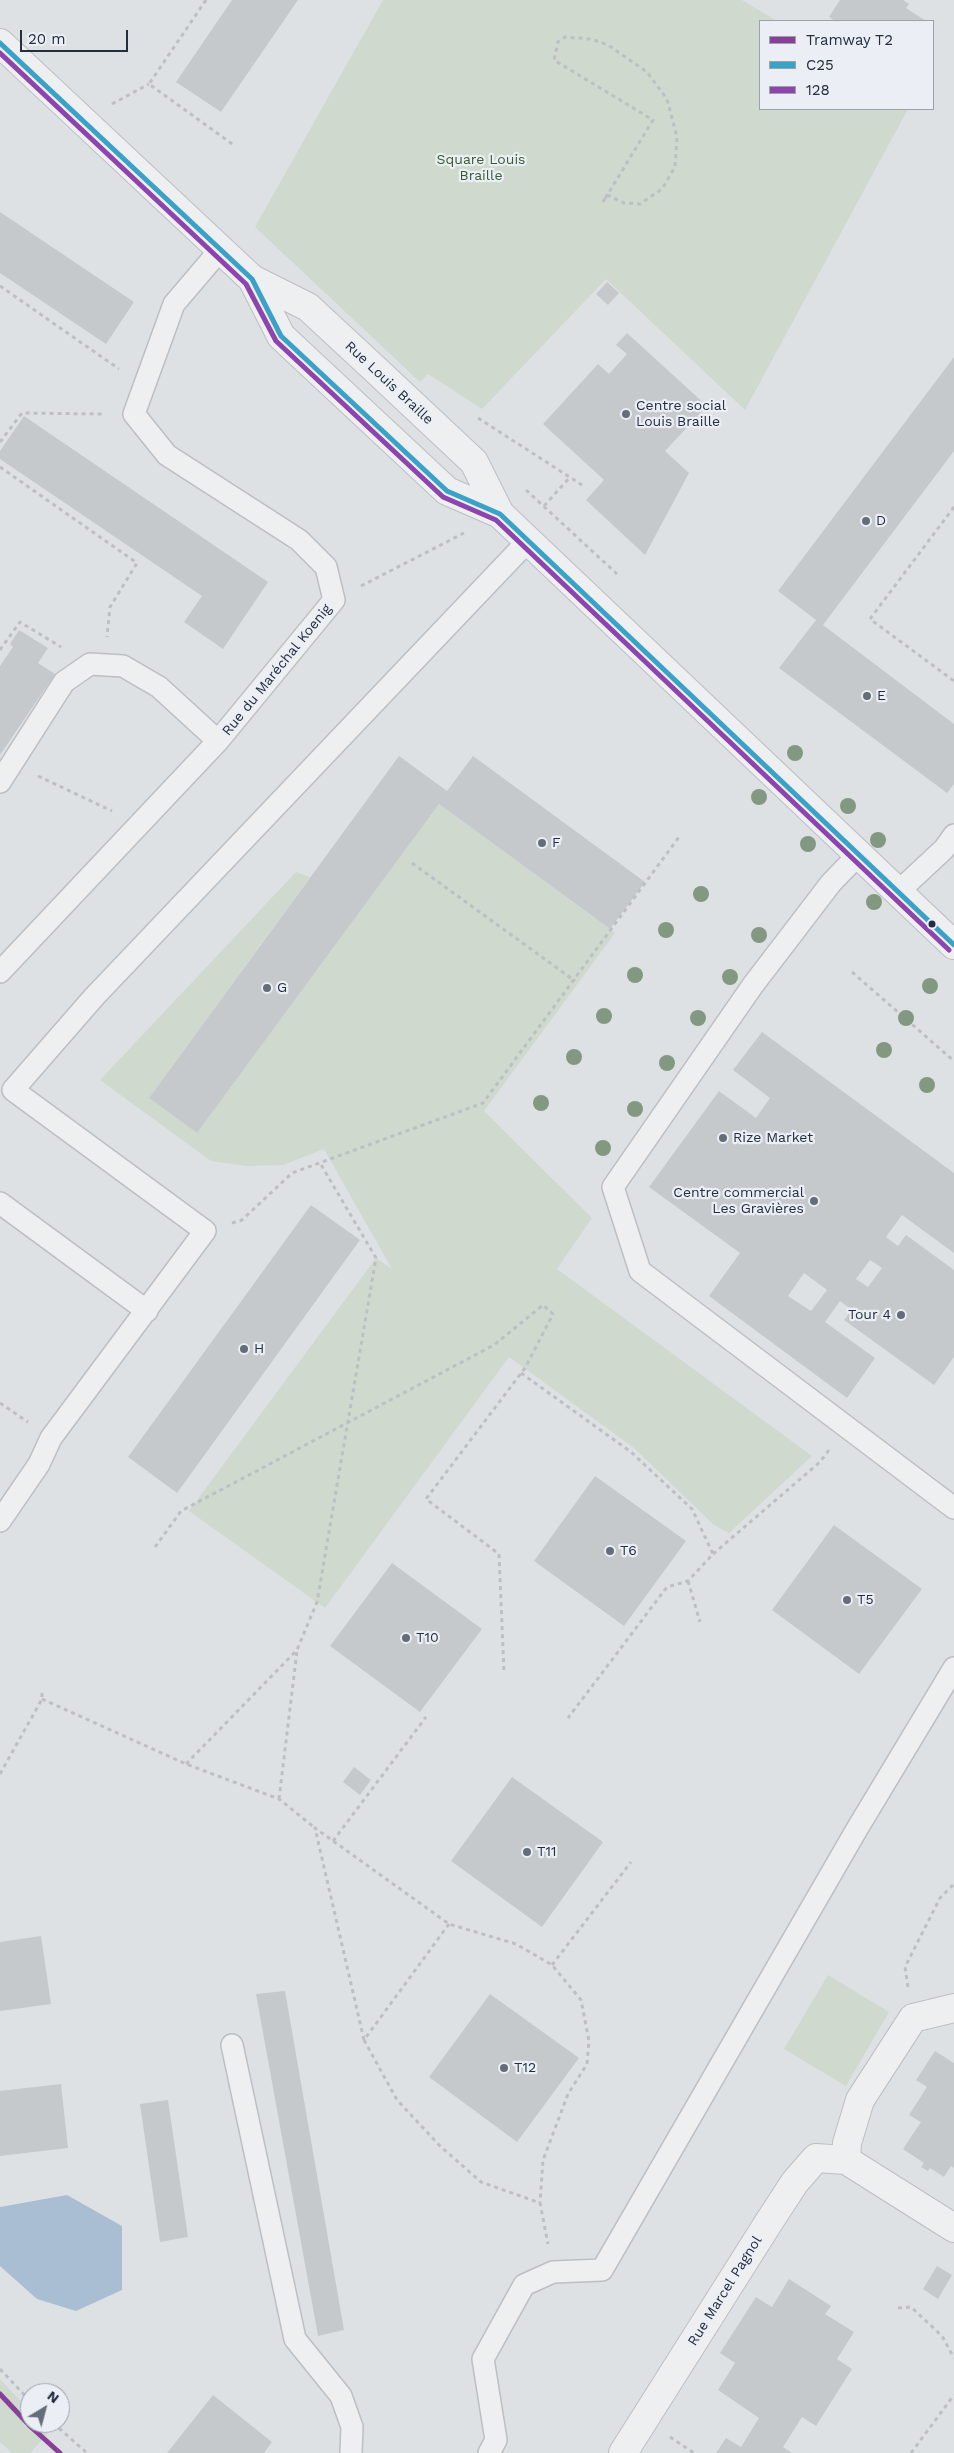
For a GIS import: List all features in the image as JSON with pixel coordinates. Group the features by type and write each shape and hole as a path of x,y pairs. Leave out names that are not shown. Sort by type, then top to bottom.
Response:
{"street":[{"name":"Rue Louis Braille","path":"0,43 252,279 308,307 474,462 500,514 954,945"},
{"name":"Rue Louis Braille","path":"252,279 281,336 446,491 500,514"},
{"path":"846,2160 847,2143 860,2100 913,2018 954,2008"},
{"name":"Rue Marcel Pagnol","path":"623,2453 795,2182 816,2158 846,2160 954,2228"}],"lane":[{"path":"134,414 174,304 220,250"},
{"name":"Rue du Maréchal Koenig","path":"0,972 218,741 334,600 326,567 299,540 167,455 134,414"},
{"path":"0,1521 39,1464 51,1438 147,1312 205,1231 7,1097 94,997 528,541"},
{"path":"6,773 64,682 97,664 123,666 159,687 218,741"},
{"path":"898,892 944,848 954,835"},
{"path":"858,855 831,883 753,985 613,1187 640,1271 954,1508"},
{"path":"0,1203 147,1312"},
{"path":"489,2453 496,2440 483,2359 524,2285 553,2272 602,2270 857,1829 954,1668"},
{"path":"232,2045 295,2339 341,2396 352,2427 352,2453"}],"path":[{"path":"82,120 149,84 206,0"},
{"path":"603,202 607,195 616,199 624,203 640,204 662,189 675,168 677,137 667,99 647,72 608,45 591,39 565,37 558,42 554,60 653,120 618,178 613,186 608,194 603,202"},
{"path":"149,84 235,146"},
{"path":"0,286 145,386"},
{"path":"0,442 22,412 134,414"},
{"path":"473,415 582,485"},
{"path":"0,467 137,563 110,607 97,664 20,622 0,650"},
{"path":"544,506 570,477"},
{"path":"954,507 870,619 954,681"},
{"path":"334,600 500,514"},
{"path":"6,773 140,824"},
{"path":"205,1231 242,1220 292,1173 483,1103 575,981 679,837"},
{"path":"412,863 575,981"},
{"path":"852,972 954,1061"},
{"path":"279,1799 298,1650 317,1602 376,1258 320,1163"},
{"path":"155,1547 181,1511 494,1345 543,1305 554,1314 521,1374 426,1499 499,1554 504,1673"},
{"path":"521,1374 631,1452 692,1509 712,1554"},
{"path":"568,1718 667,1587 688,1581 712,1554 820,1462 846,1427"},
{"path":"688,1581 700,1622"},
{"path":"186,1764 298,1650"},
{"path":"0,1774 42,1699 42,1690"},
{"path":"42,1699 186,1764 279,1799 315,1828 449,1924 516,1944 552,1966 580,2000 589,2041 587,2064 568,2094 543,2160 540,2203 553,2272"},
{"path":"333,1841 426,1717"},
{"path":"315,1828 364,2040 397,2100 440,2146 481,2182 540,2203"},
{"path":"552,1966 630,1862"},
{"path":"913,2018 905,1967 940,1898 954,1884"},
{"path":"364,2040 449,1924"},
{"path":"898,2308 911,2307 942,2336 954,2358"},
{"path":"0,2369 20,2390"},
{"path":"911,2453 954,2395"},
{"path":"64,2433 87,2453"}],"green space":[{"name":"Square Louis Braille","path":"383,0 742,0 775,20 759,20 759,110 907,110 745,410 606,279 482,409 428,374 420,382 255,227"},
{"path":"439,804 615,933 484,1111 592,1218 557,1269 812,1456 729,1533 714,1525 634,1448 509,1357 325,1608 189,1511 376,1258 392,1269 324,1149 283,1165 247,1166 211,1161 100,1080 296,872 310,877 149,1098 197,1133"},
{"path":"828,1975 889,2012 846,2086 784,2049"},
{"path":"0,2379 20,2400 20,2433 48,2433 30,2453 12,2453 0,2442"}],"water":[{"path":"67,2195 122,2226 122,2290 76,2311 37,2299 0,2266 0,2207"}],"building":[{"path":"232,0 298,0 221,112 176,82"},
{"path":"840,0 903,0 909,4 906,8 924,20 834,20 829,17"},
{"path":"0,212 134,302 106,344 0,273"},
{"path":"607,282 619,293 608,305 596,294"},
{"name":"Centre social Louis Braille","path":"627,333 707,406 665,451 689,473 645,555 586,500 604,480 543,424 598,364 609,374 627,354 616,345"},
{"path":"954,357 954,451 823,625 954,724 954,784 947,793 779,668 816,620 778,591"},
{"path":"24,416 268,582 223,649 184,622 202,596 0,459 0,451"},
{"path":"19,630 48,648 38,663 55,674 0,755 0,666 13,647 10,644"},
{"name":"G","path":"399,756 447,791 473,756 645,882 610,929 439,804 197,1133 149,1098"},
{"path":"762,1032 954,1173 954,1253 902,1215 886,1237 898,1246 906,1235 954,1270 954,1357 934,1385 844,1320 852,1310 840,1301 825,1322 875,1358 847,1398 709,1296 740,1253 649,1187 719,1091 756,1118 770,1098 733,1070","holes":["870,1260 882,1268 868,1287 856,1279","804,1273 827,1290 811,1311 788,1296"]},
{"name":"H","path":"311,1205 360,1240 177,1493 128,1457"},
{"name":"T6","path":"595,1476 686,1541 624,1626 534,1561"},
{"name":"T5","path":"834,1525 922,1589 859,1674 772,1610"},
{"name":"T10","path":"392,1563 482,1629 420,1712 330,1646"},
{"path":"354,1767 371,1780 360,1795 343,1782"},
{"name":"T11","path":"512,1777 603,1842 542,1927 451,1861"},
{"path":"41,1936 51,2004 0,2011 0,1942"},
{"path":"285,1991 344,2330 318,2336 256,1994"},
{"name":"T12","path":"490,1994 579,2058 517,2142 429,2077"},
{"path":"935,2051 954,2063 954,2168 951,2166 944,2177 930,2168 928,2171 921,2167 924,2163 903,2149 921,2122 909,2115 927,2087 916,2080"},
{"path":"61,2084 68,2148 0,2156 0,2091"},
{"path":"168,2100 188,2237 160,2242 140,2104"},
{"path":"937,2266 952,2275 938,2299 923,2289"},
{"path":"789,2279 831,2306 825,2314 854,2332 837,2359 852,2369 816,2426 802,2417 783,2447 792,2453 716,2453 726,2438 741,2447 759,2418 718,2390 735,2363 720,2353 756,2297 772,2307"},
{"path":"213,2395 272,2442 264,2453 167,2453"}],"tram line":[{"name":"T2","path":"0,2394 31,2427 60,2453"}],"transit line":[{"name":"C25","path":"0,43 252,279 281,336 447,491 500,514 954,945"},
{"name":"128","path":"0,53 246,284 276,341 443,497 496,520 949,950"}],"place":[{"name":"Centre social Louis Braille","path":"626,414"},
{"name":"D","path":"866,521"},
{"name":"E","path":"867,696"},
{"name":"F","path":"542,843"},
{"name":"G","path":"267,988"},
{"name":"Rize Market","path":"723,1138"},
{"name":"Centre commercial Les Gravières","path":"814,1201"},
{"name":"Tour 4","path":"901,1315"},
{"name":"H","path":"244,1349"},
{"name":"T6","path":"610,1551"},
{"name":"T5","path":"847,1600"},
{"name":"T10","path":"406,1638"},
{"name":"T11","path":"527,1852"},
{"name":"T12","path":"504,2068"}]}
